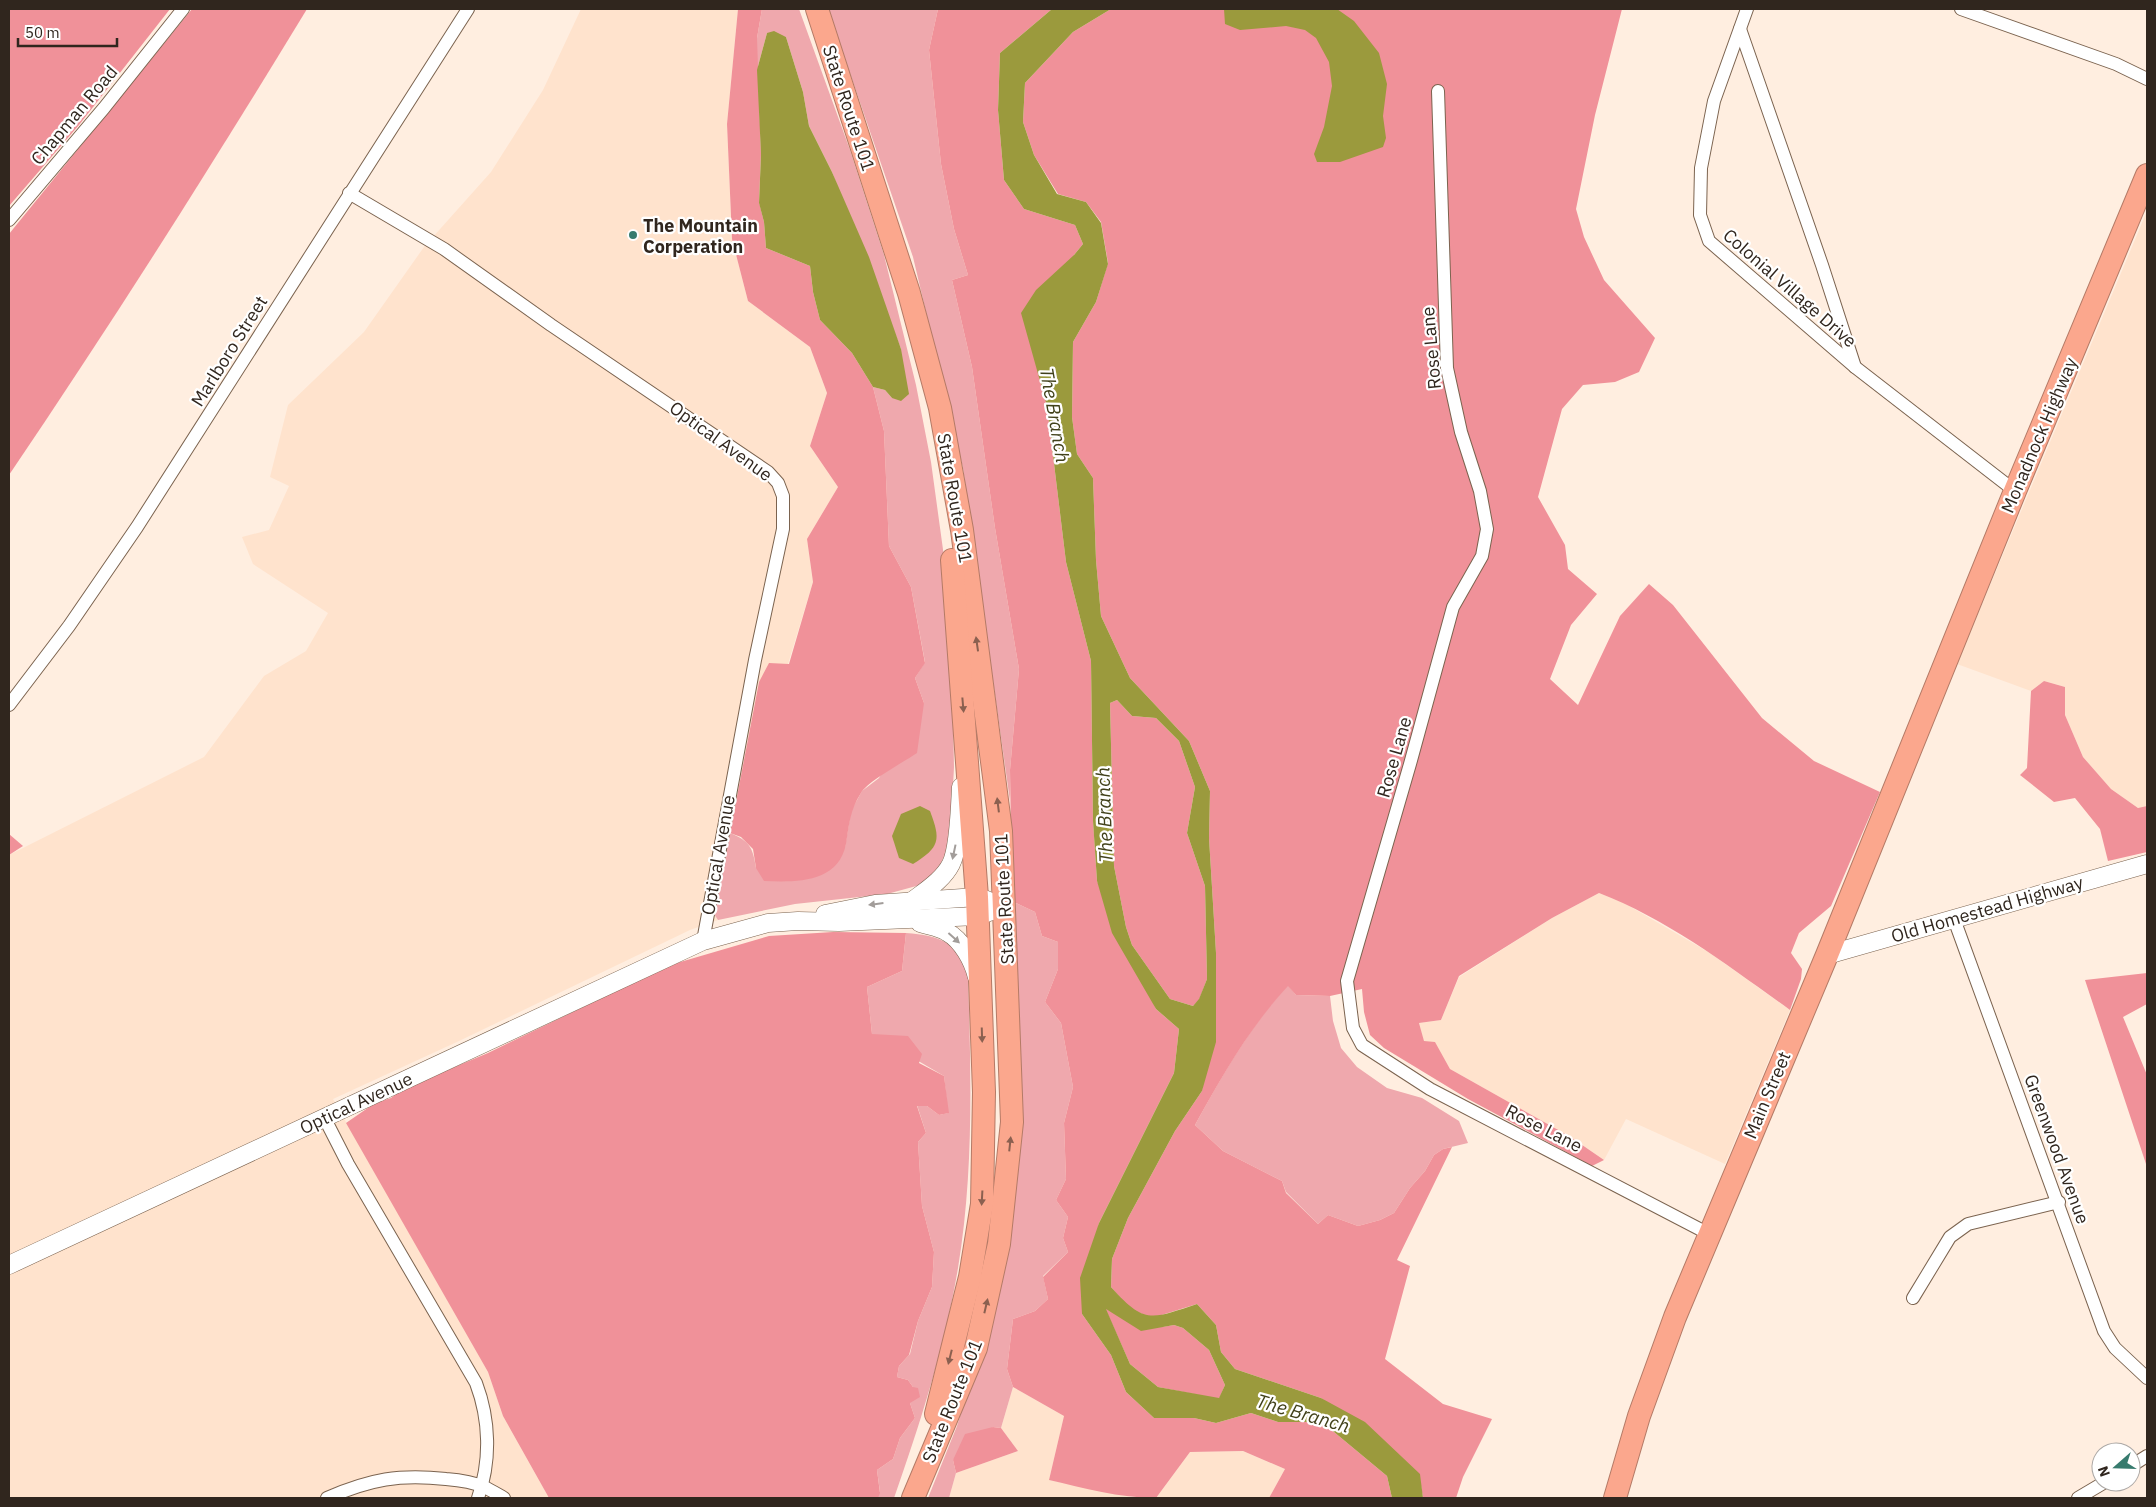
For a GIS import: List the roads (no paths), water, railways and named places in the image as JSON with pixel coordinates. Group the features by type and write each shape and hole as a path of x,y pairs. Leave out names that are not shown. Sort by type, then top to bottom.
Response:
{"highway":[{"name":"State Route 101","path":"817,9 909,293 940,408 962,530 1001,831 1012,1122 1000,1244 976,1348 911,1498"},
{"name":"Monadnock Highway","path":"1931,696 2147,175"},
{"name":"State Route 101","path":"909,293 947,499 978,907 984,1092 982,1204 968,1286 939,1402 911,1498"},
{"name":"Main Street","path":"1615,1498 1638,1416 1675,1317 1828,954 1931,696"}],"street":[{"name":"Chapman Road","path":"9,220 104,108 183,9"},
{"name":"Marlboro Street","path":"9,705 69,626 136,527 468,9"},
{"name":"Colonial Village Drive","path":"1747,9 1714,100 1701,168 1700,215 1709,241 1855,367 2015,490"},
{"path":"1961,9 2116,64 2147,79"},
{"path":"1740,29 1822,265 1855,367"},
{"name":"Rose Lane","path":"1438,91 1447,368 1461,432 1480,491 1487,528 1482,556 1453,607 1413,755 1347,981 1352,1028 1362,1046 1430,1088 1710,1234"},
{"name":"Optical Avenue","path":"349,193 444,249 551,325 768,472 778,483 783,496 783,529 755,660 702,941"},
{"path":"966,734 955,848 951,864 911,911 959,941 976,974 981,999"},
{"name":"Old Homestead Highway","path":"1828,954 2147,864"},
{"name":"Optical Avenue","path":"9,1265 702,941 768,923 911,911 1005,906"},
{"name":"Greenwood Avenue","path":"1954,919 2059,1202 2104,1331 2121,1355 2147,1378"},
{"path":"324,1118 348,1164 476,1383 484,1404 487,1430 487,1460 480,1492"},
{"path":"1913,1298 1950,1237 1968,1224 2059,1202"},
{"path":"327,1498 369,1482 391,1477 424,1476 454,1480 480,1492 504,1498"},
{"path":"2078,1498 2091,1490"}],"water":[{"name":"The Branch","path":"1052,9 1111,9 1073,32 1025,83 1023,122 1034,155 1057,194 1086,202 1101,223 1108,264 1096,302 1073,342 1072,417 1077,454 1093,478 1096,560 1101,616 1130,678 1189,741 1210,791 1209,838 1216,953 1216,1042 1202,1091 1175,1131 1128,1218 1112,1259 1111,1287 1132,1308 1150,1315 1169,1313 1197,1304 1216,1325 1221,1352 1235,1369 1321,1398 1365,1422 1420,1474 1423,1498 1392,1498 1387,1476 1322,1422 1278,1422 1251,1413 1216,1423 1194,1418 1154,1418 1126,1392 1111,1355 1082,1314 1080,1278 1099,1223 1174,1073 1179,1029 1156,1009 1112,933 1097,881 1093,821 1091,661 1066,562 1047,406 1021,313 1036,290 1074,255 1083,244 1075,225 1024,209 1004,180 998,110 1000,53","holes":["1117,700 1132,716 1156,718 1179,741 1195,787 1187,833 1205,886 1207,979 1199,999 1193,1006 1170,999 1132,945 1126,927 1114,866 1110,703","1106,1309 1141,1331 1174,1325 1183,1328 1209,1350 1225,1385 1219,1398 1158,1387 1130,1364"]},
{"path":"1224,9 1337,9 1354,21 1379,53 1387,84 1383,116 1386,138 1383,147 1340,162 1317,162 1314,154 1324,127 1332,86 1329,62 1316,38 1305,30 1286,26 1240,30 1225,24"},
{"path":"774,31 786,37 803,92 809,126 832,172 869,257 901,349 909,394 901,401 892,398 885,390 873,387 852,353 820,320 813,292 810,266 766,248 764,222 759,203 761,154 757,70 767,33"},
{"path":"920,806 930,811 937,836 936,842 929,853 913,864 899,858 892,836 901,814"}],"place":[{"name":"The Mountain Corperation","path":"633,235"}]}
